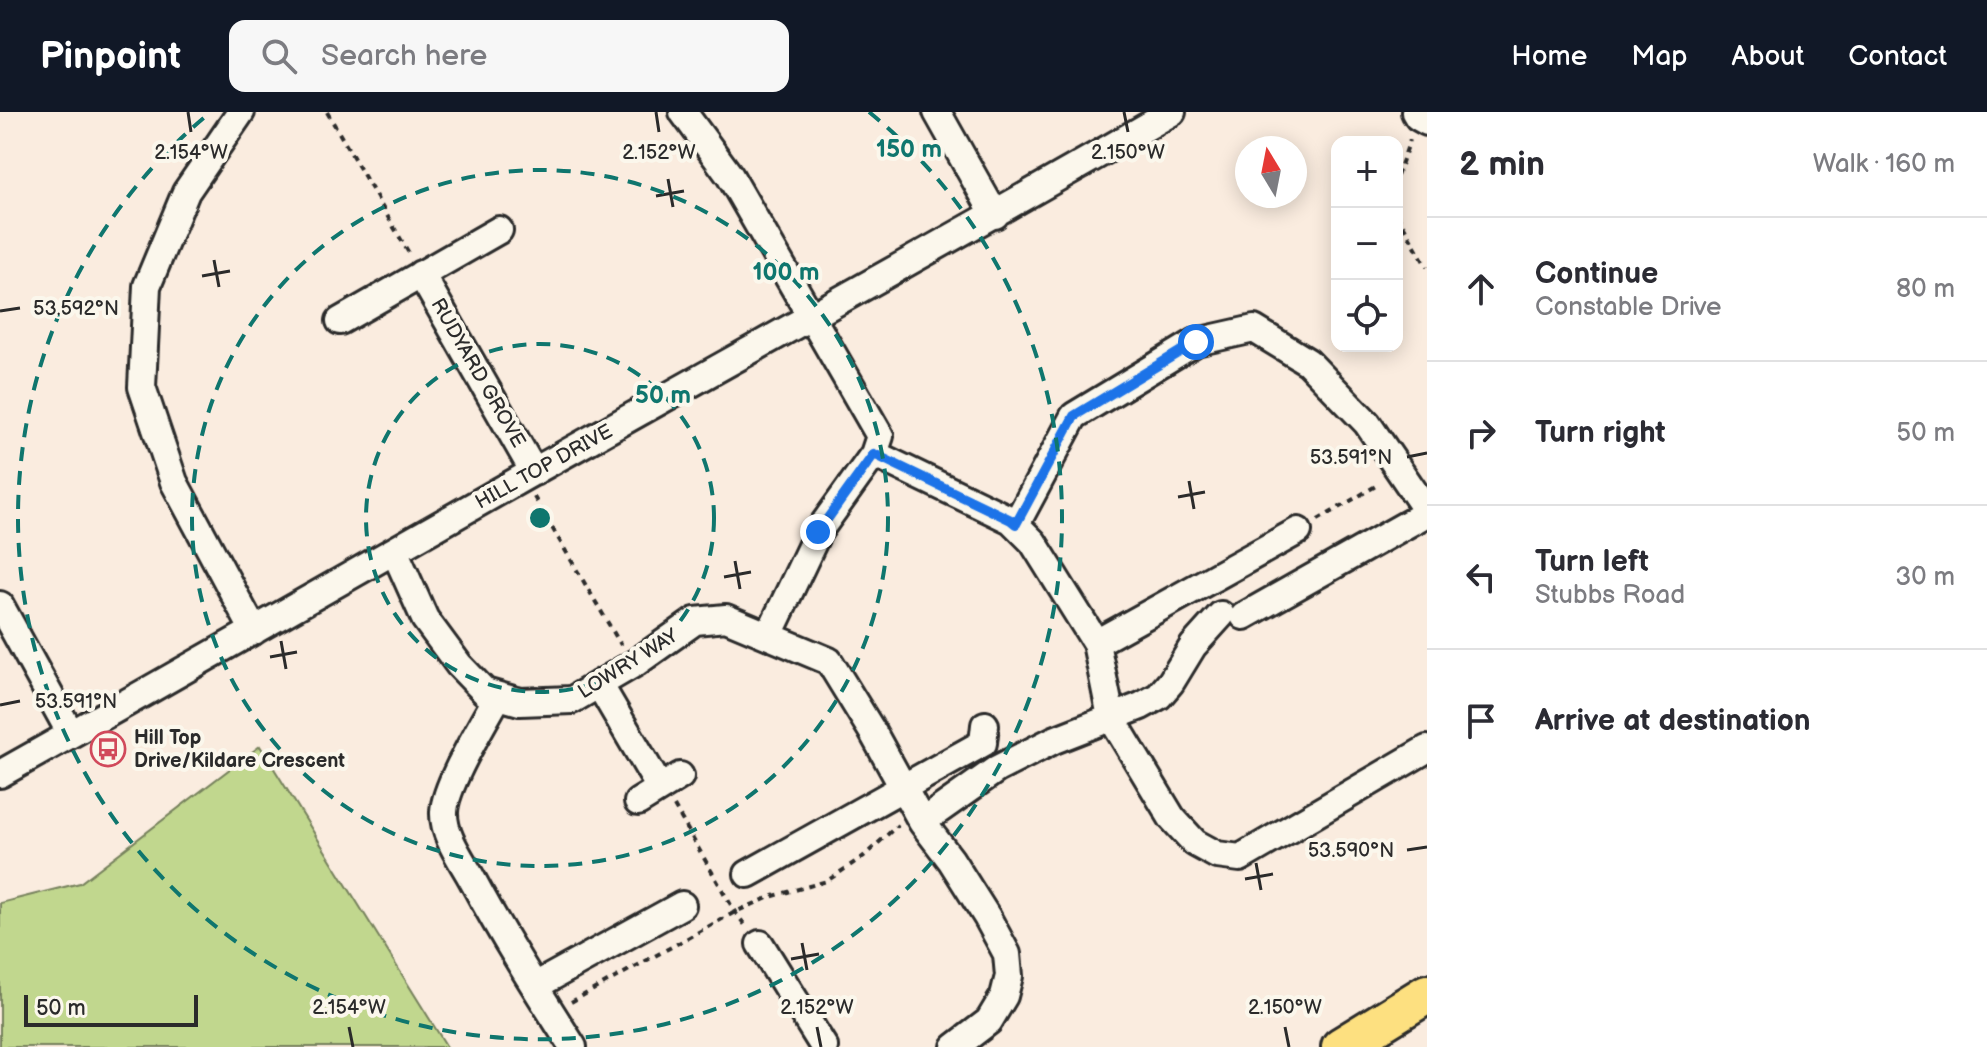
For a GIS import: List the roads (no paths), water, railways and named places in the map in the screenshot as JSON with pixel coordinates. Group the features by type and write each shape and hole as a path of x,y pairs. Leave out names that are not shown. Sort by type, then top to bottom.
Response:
{"highway":[{"path":"1341,1047 1427,994"},
{"path":"1365,1047 1427,1004"}],"street":[{"path":"241,112 186,192 147,286 142,387 174,482 254,631"},
{"path":"683,112 730,176 811,318 877,445 1011,520 1033,542 1096,643 1111,717 1172,818 1195,843 1217,855 1240,858 1427,749"},
{"path":"937,112 995,215"},
{"name":"HILL TOP DRIVE","path":"0,774 995,215 1172,112"},
{"path":"340,321 499,230"},
{"name":"RUDYARD GROVE","path":"421,274 528,475"},
{"path":"748,874 913,807 1054,740 1141,706 1159,696 1193,646 1233,616 1427,512 1367,423 1308,362 1254,329 1196,342 1074,416 1016,524"},
{"path":"769,635 818,532 877,445"},
{"path":"1096,643 1298,531"},
{"name":"LOWRY WAY","path":"395,552 425,619 459,665 485,692 520,702 572,700 632,665 695,621 726,618 829,661 913,807 958,871 1007,954 1009,976 1004,996 989,1021 955,1047"},
{"path":"0,605 71,734"},
{"path":"599,684 660,788"},
{"path":"498,696 455,776 443,814 448,835 500,932 573,1047"},
{"path":"913,807 940,765 983,743 985,725"},
{"path":"535,986 682,905"},
{"path":"760,944 824,1047"}],"place":[{"name":"Hill Top Drive/Kildare Crescent","path":"108,749"}]}
